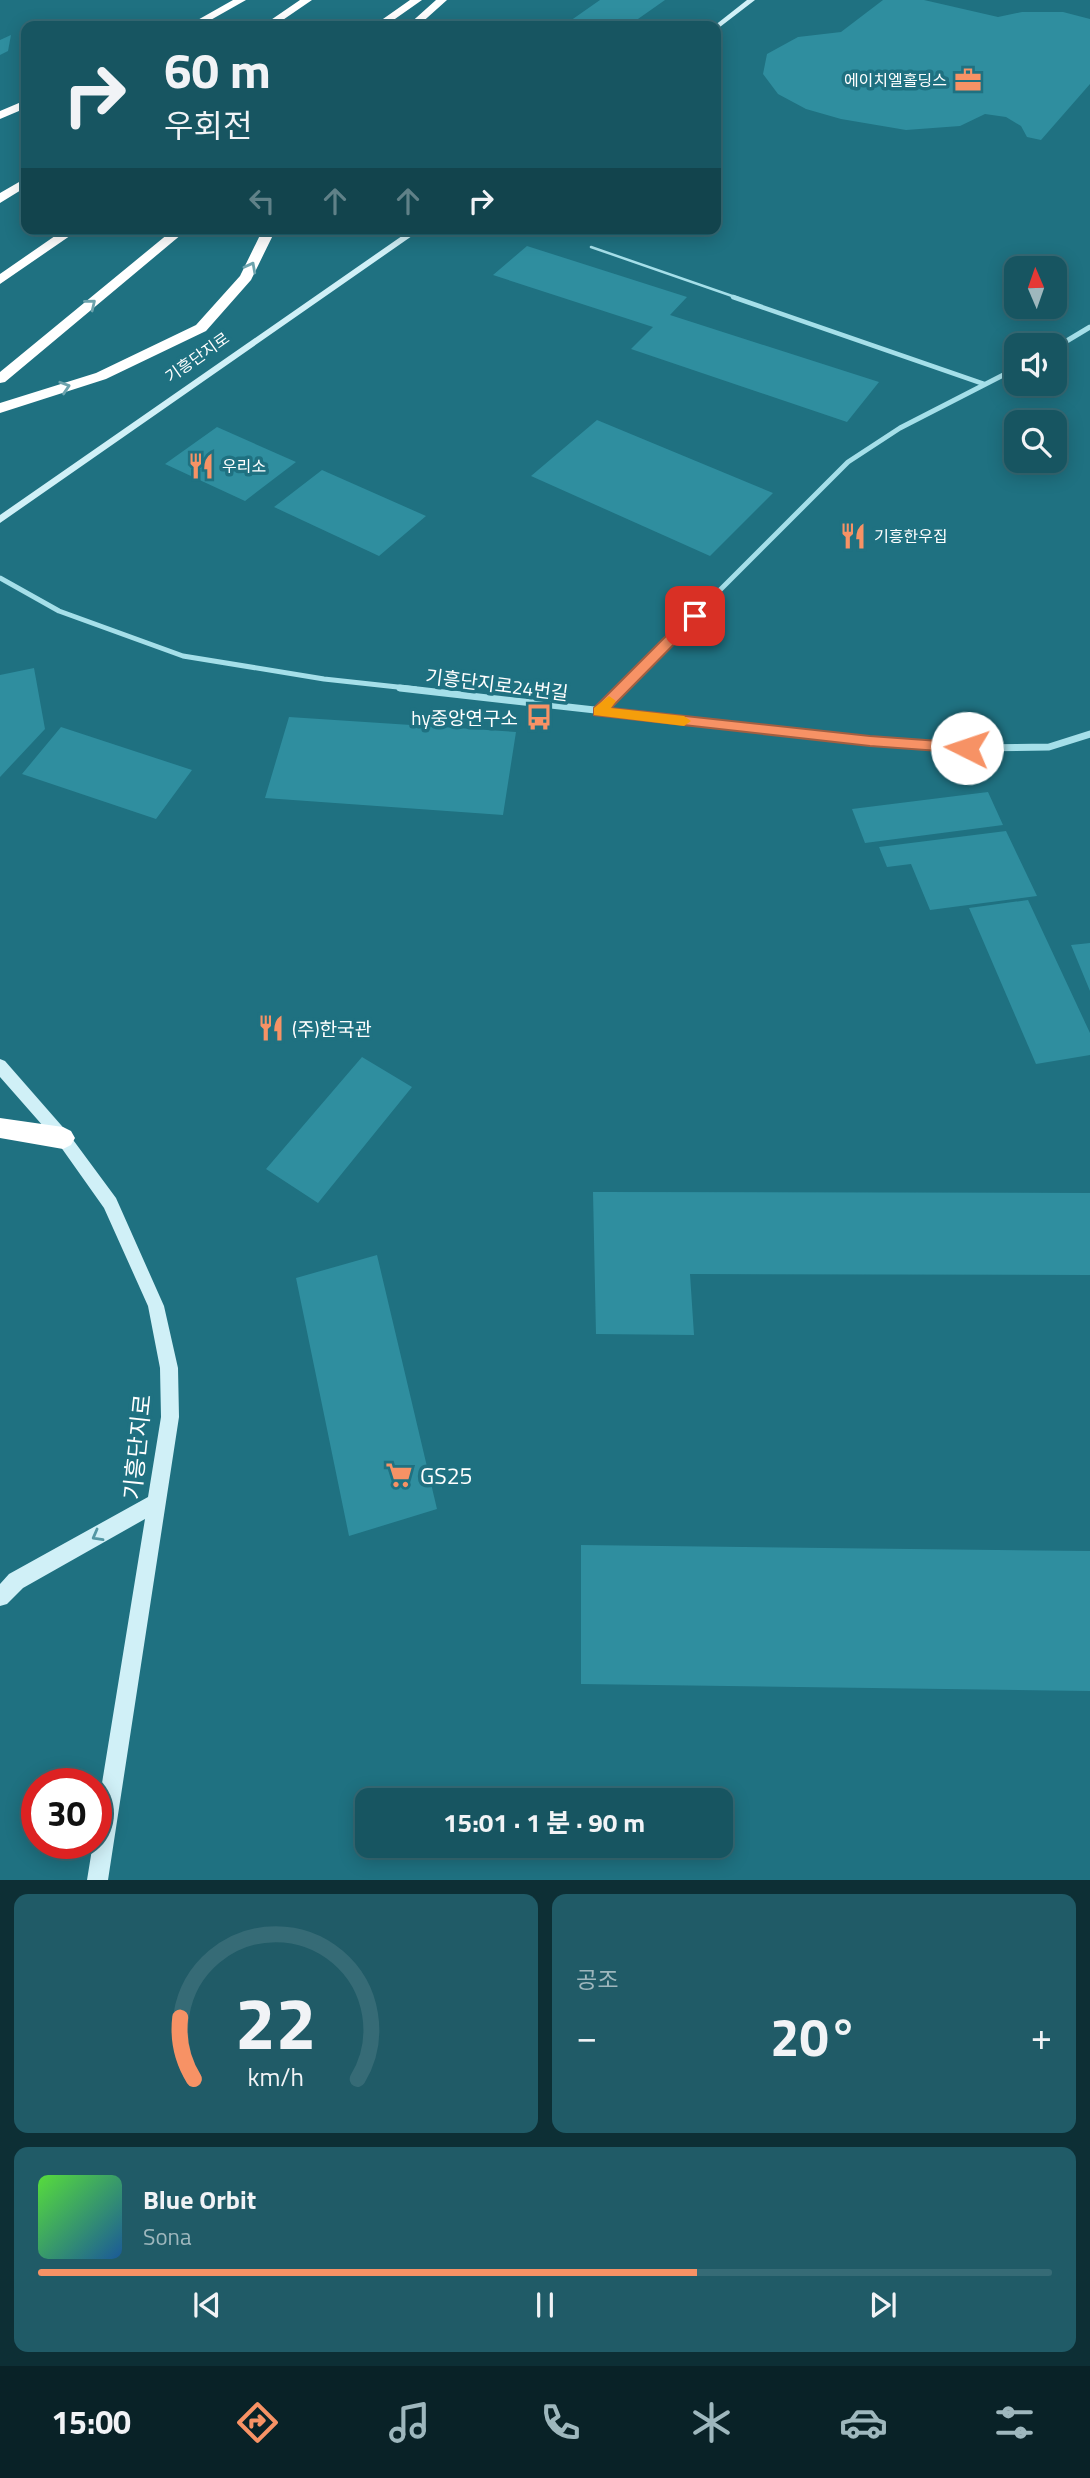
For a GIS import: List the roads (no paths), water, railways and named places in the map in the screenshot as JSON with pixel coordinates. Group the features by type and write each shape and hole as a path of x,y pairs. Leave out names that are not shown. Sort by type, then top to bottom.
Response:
{"highway":[{"path":"201,21 241,0"},
{"path":"275,21 307,0"},
{"path":"386,21 417,0"},
{"path":"418,21 442,0"},
{"path":"0,116 21,106"},
{"path":"0,199 21,185"},
{"path":"0,280 65,235"},
{"path":"0,379 174,235"},
{"path":"0,408 101,376 201,328 246,277 267,235"},
{"path":"0,1128 64,1138"}],"street":[{"path":"721,25 751,0"},
{"name":"기흥단지로","path":"0,520 409,235"},
{"path":"1067,341 1090,327"},
{"path":"598,712 848,462 900,428 1004,374"},
{"name":"기흥단지로24번길","path":"0,578 59,611 183,656 324,679 598,712 870,741 967,748 1049,747 1090,734"},
{"name":"기흥단지로","path":"0,1066 64,1138 110,1203 156,1306 169,1368 170,1417 97,1880"},
{"path":"0,1597 16,1581 156,1503"}],"lane":[{"path":"591,247 984,384"}],"place":[{"name":"에이치엘홀딩스","path":"968,80"},
{"name":"우리소","path":"201,466"},
{"name":"기흥한우집","path":"853,536"},
{"name":"hy중앙연구소","path":"539,717"},
{"name":"(주)한국관","path":"271,1028"},
{"name":"GS25","path":"399,1475"}]}
